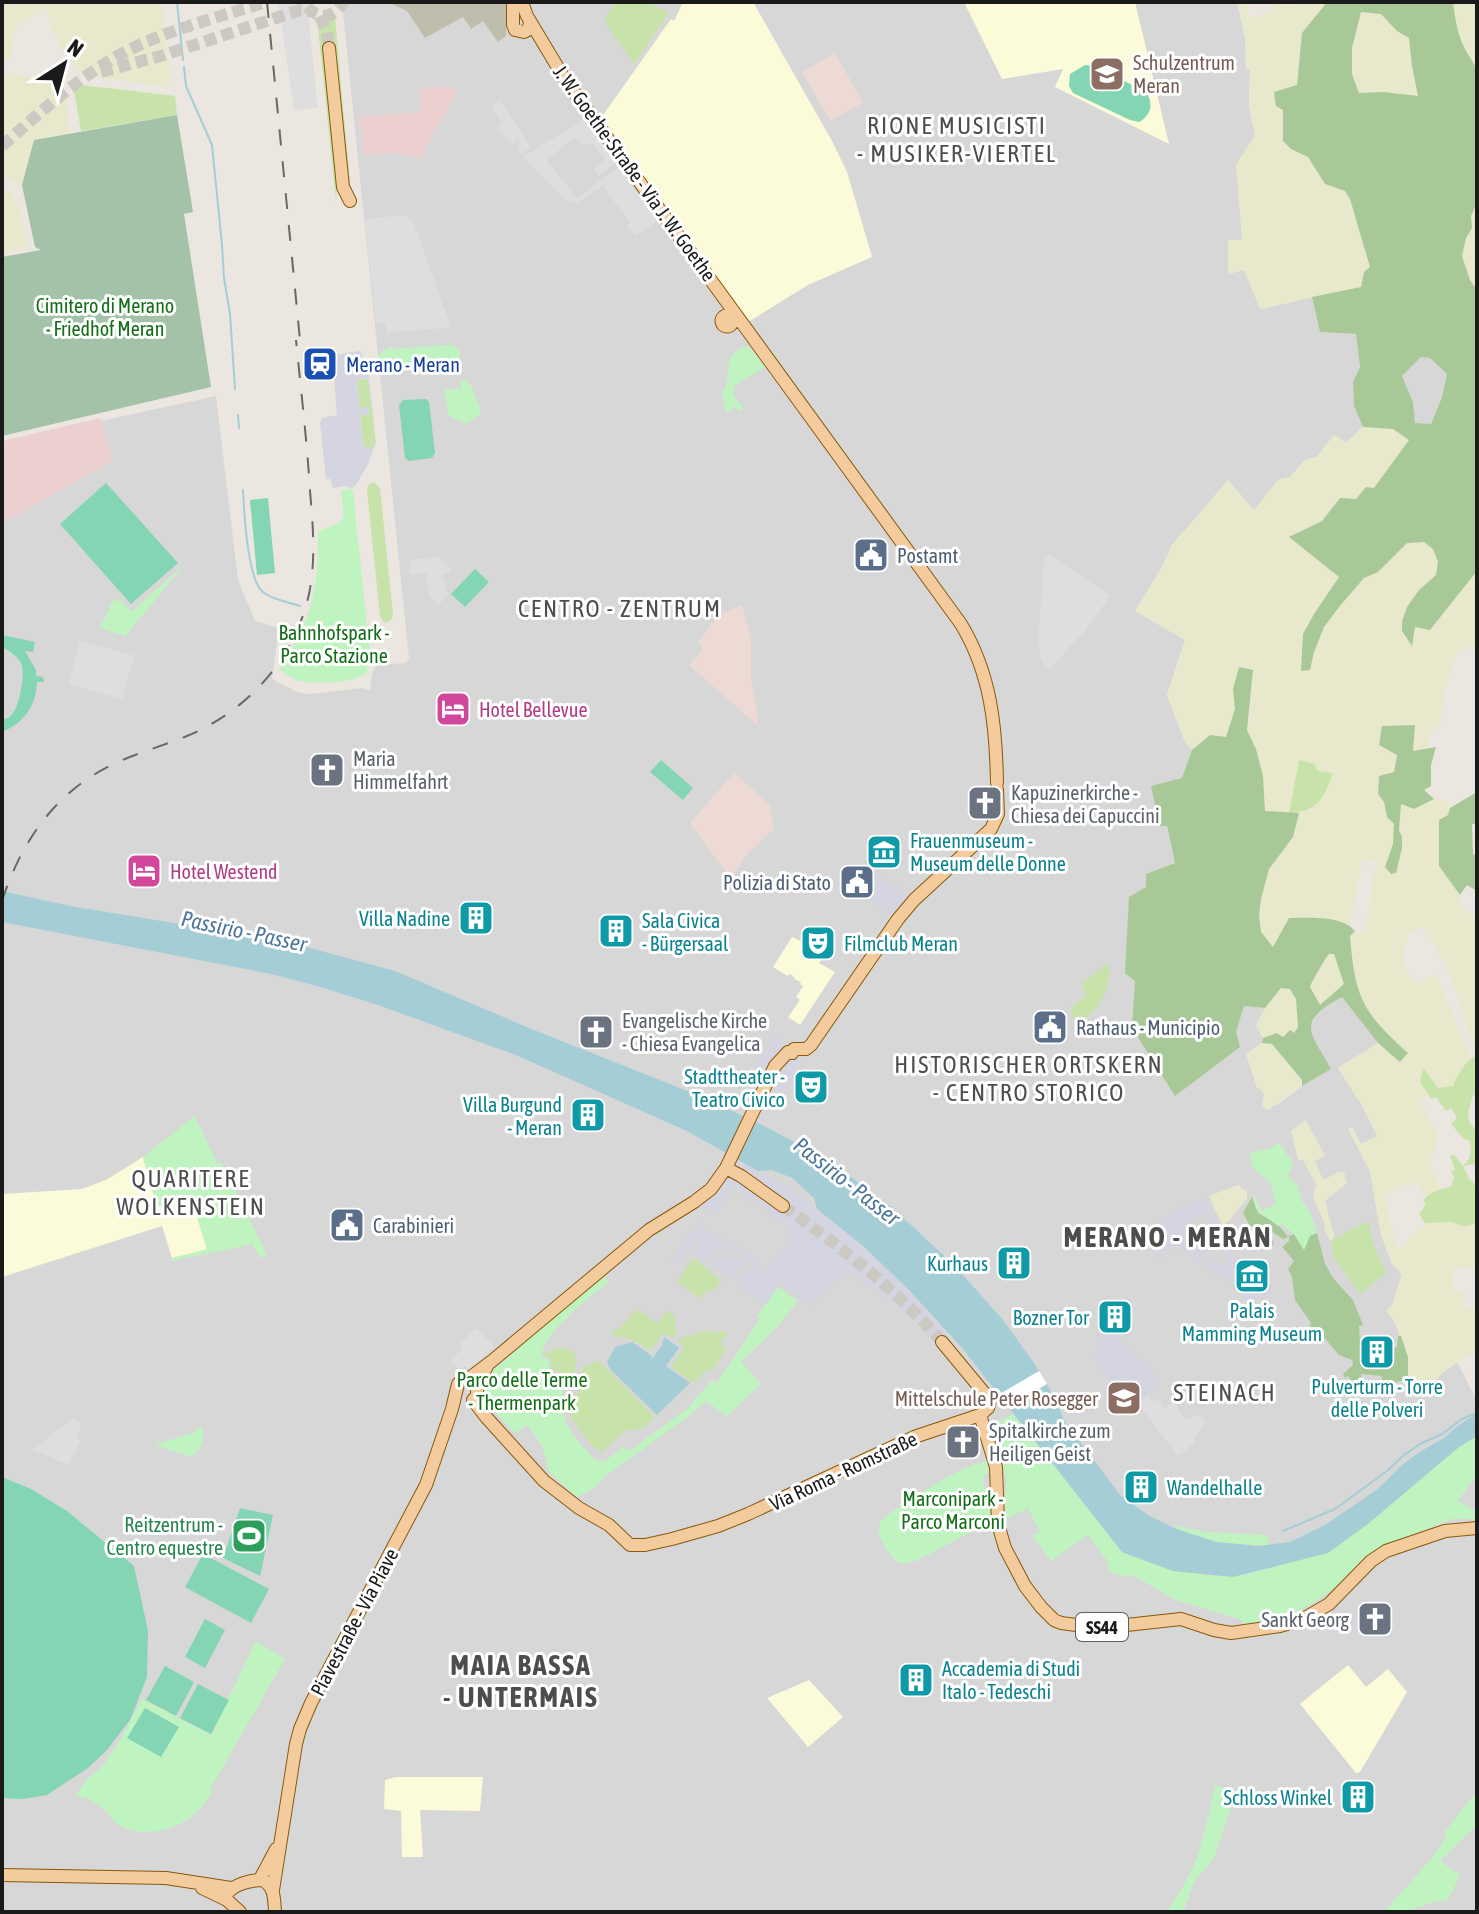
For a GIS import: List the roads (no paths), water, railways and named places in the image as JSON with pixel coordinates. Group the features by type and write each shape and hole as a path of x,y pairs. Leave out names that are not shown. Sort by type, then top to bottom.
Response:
{"main road":[{"name":"J. W. Goethe-Straße - Via J. W. Goethe","path":"513,2 566,81 726,300 722,312 751,336 954,614 972,644 988,686 999,809 994,825 898,919 806,1049 791,1051"},
{"name":"J. W. Goethe-Straße - Via J. W. Goethe","path":"522,2 527,24"},
{"path":"329,48 344,202"},
{"name":"Piavestraße - Via Piave","path":"472,1383 492,1361 649,1230 706,1194 729,1162 771,1073 791,1051"},
{"path":"729,1162 741,1176 783,1206"},
{"path":"942,1342 989,1398 985,1410"},
{"name":"Piavestraße - Via Piave","path":"275,1912 273,1890 279,1843 296,1744 305,1716 426,1485 461,1401 458,1384 462,1380 472,1383"},
{"name":"Piavestraße - Via Piave","path":"461,1401 477,1396 472,1383"},
{"name":"Via Roma - Romstraße","path":"461,1401 486,1417 553,1490 609,1525 630,1545 645,1545 718,1526 914,1437 985,1410"},
{"name":"SS44","path":"985,1410 996,1467 998,1524 1005,1548 1025,1586 1054,1620 1074,1625 1099,1628 1181,1619 1231,1633 1280,1626 1303,1619 1329,1604 1371,1561 1386,1551 1445,1531 1477,1528"},
{"name":"Piavestraße - Via Piave","path":"260,1879 279,1843"},
{"path":"2,1875 166,1878 229,1894 240,1912"},
{"path":"229,1894 260,1879 273,1890"}],"water":[{"name":"Passirio - Passer","path":"2,891 70,906 284,941 395,971 700,1096 802,1146 832,1163 894,1209 955,1266 1003,1320 1034,1363 1064,1420 1120,1495 1148,1515 1174,1528 1216,1542 1259,1546 1290,1542 1325,1525 1379,1488 1403,1464 1477,1413 1477,1436 1459,1447 1368,1524 1328,1553 1233,1577 1173,1571 1122,1552 963,1349 908,1289 863,1246 817,1209 814,1198 792,1178 772,1170 758,1171 687,1131 518,1056 378,1005 271,974 2,922"},
{"path":"665,1337 679,1348 666,1366 690,1383 657,1415 610,1369 607,1362 615,1347 632,1342 652,1356 650,1361"}],"waterway":[{"path":"177,2 183,60"},
{"path":"184,67 186,86 212,145 235,389"},
{"path":"238,415 239,428"},
{"path":"243,490 250,561 258,586 272,597 300,606"},
{"path":"1283,1531 1335,1509 1420,1444 1442,1434 1462,1419 1477,1414"}],"tunnel":[{"path":"2,146 66,91 118,56 168,33 266,2"},
{"path":"307,7 317,14 326,15 336,11 343,2"},
{"path":"101,72 164,55 300,10 311,11"},
{"path":"320,16 327,32 329,48"},
{"path":"783,1206 867,1270 906,1304 942,1342"}],"railway":[{"path":"267,2 300,340"},
{"path":"2,901 25,847 61,801 103,769 187,736 229,712 265,680 292,640 309,594 313,556 296,340"}],"place":[{"name":"Schulzentrum Meran","path":"1107,74"},
{"name":"Merano - Meran","path":"320,364"},
{"name":"Postamt","path":"871,555"},
{"name":"Hotel Bellevue","path":"453,709"},
{"name":"Maria Himmelfahrt","path":"327,770"},
{"name":"Kapuzinerkirche - Chiesa dei Capuccini","path":"985,803"},
{"name":"Frauenmuseum - Museum delle Donne","path":"884,852"},
{"name":"Hotel Westend","path":"144,871"},
{"name":"Polizia di Stato","path":"857,882"},
{"name":"Villa Nadine","path":"476,918"},
{"name":"Sala Civica - Bürgersaal","path":"616,931"},
{"name":"Filmclub Meran","path":"818,943"},
{"name":"Rathaus - Municipio","path":"1050,1027"},
{"name":"Evangelische Kirche - Chiesa Evangelica","path":"596,1032"},
{"name":"Stadttheater - Teatro Civico","path":"811,1087"},
{"name":"Villa Burgund - Meran","path":"588,1115"},
{"name":"Carabinieri","path":"347,1225"},
{"name":"Kurhaus","path":"1014,1263"},
{"name":"Palais Mamming Museum","path":"1252,1276"},
{"name":"Bozner Tor","path":"1115,1317"},
{"name":"Pulverturm - Torre delle Polveri","path":"1377,1352"},
{"name":"Mittelschule Peter Rosegger","path":"1124,1398"},
{"name":"Spitalkirche zum Heiligen Geist","path":"963,1442"},
{"name":"Wandelhalle","path":"1141,1487"},
{"name":"Reitzentrum - Centro equestre","path":"249,1536"},
{"name":"Sankt Georg","path":"1375,1619"},
{"name":"Accademia di Studi Italo - Tedeschi","path":"916,1680"},
{"name":"Schloss Winkel","path":"1358,1797"}],"district":[{"name":"RIONE MUSICISTI - MUSIKER-VIERTEL","path":"957,139"},
{"name":"CENTRO - ZENTRUM","path":"620,608"},
{"name":"HISTORISCHER ORTSKERN - CENTRO STORICO","path":"1029,1078"},
{"name":"QUARITERE WOLKENSTEIN","path":"191,1192"},
{"name":"MERANO - MERAN","path":"1168,1237"},
{"name":"STEINACH","path":"1225,1392"},
{"name":"MAIA BASSA - UNTERMAIS","path":"521,1681"}],"park label":[{"name":"Cimitero di Merano - Friedhof Meran","path":"105,316"},
{"name":"Bahnhofspark - Parco Stazione","path":"334,644"},
{"name":"Parco delle Terme - Thermenpark","path":"522,1390"},
{"name":"Marconipark - Parco Marconi","path":"953,1510"}]}
